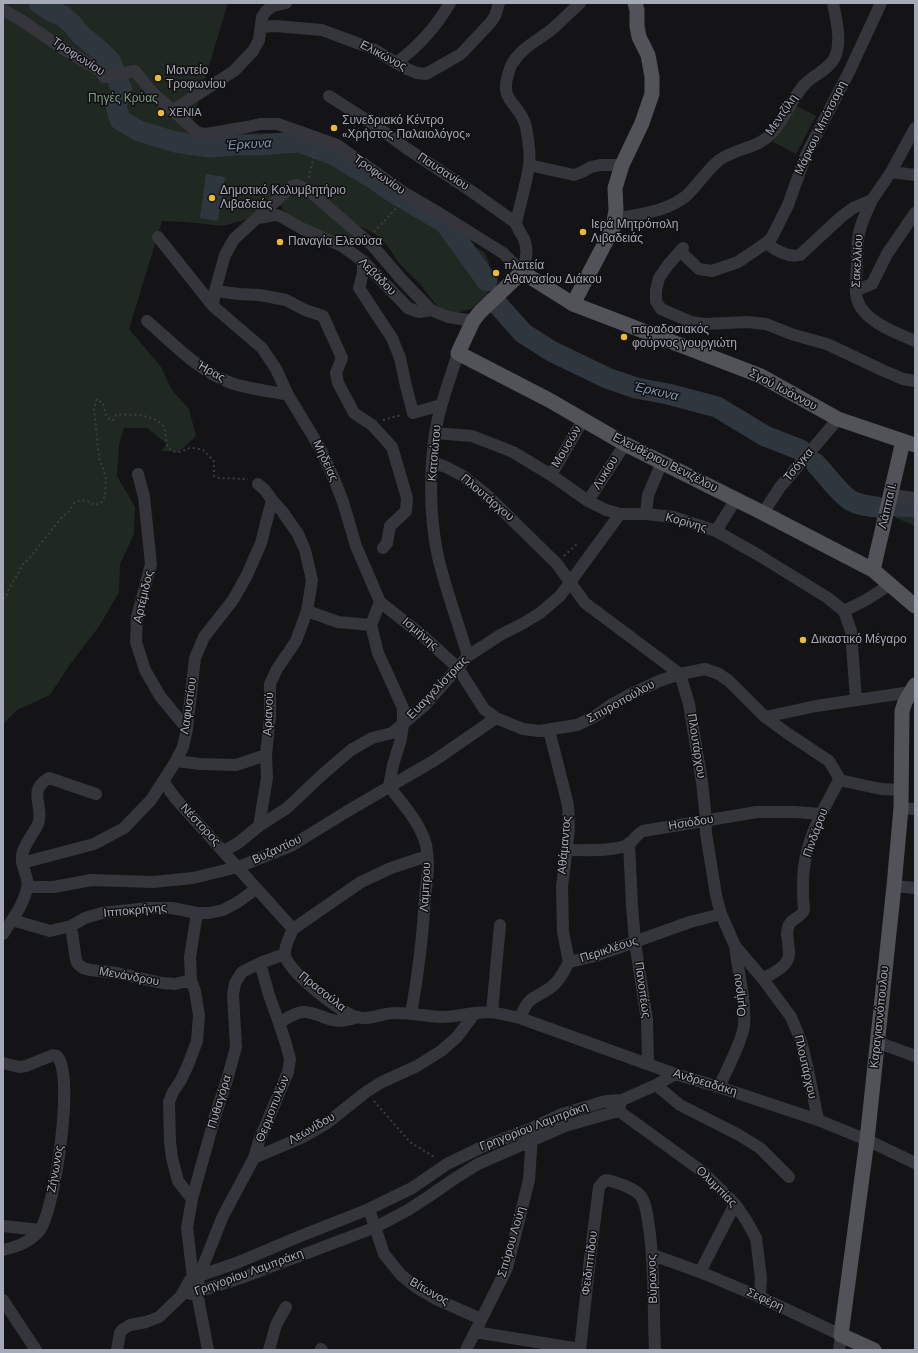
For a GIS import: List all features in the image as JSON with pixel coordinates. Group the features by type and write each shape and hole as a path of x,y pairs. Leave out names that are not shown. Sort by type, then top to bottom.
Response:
{"main road":[{"path":"573,304 613,228 615,219 615,188 622,165 642,123 652,94 652,77 648,55 639,36 635,3"},
{"name":"Σγού Ιωάννου","path":"522,272 573,304 762,376 838,419 909,443"},
{"name":"Κατσιώτου","path":"458,353 472,320 522,272"},
{"name":"Ελευθέριου Βενιζέλου","path":"458,353 549,400 624,444 736,499 873,570 915,606"},
{"name":"Λάππα Ι.","path":"873,570 890,495 909,443"},
{"name":"Καραγιαννόπουλου","path":"841,1335 867,1140 894,886 908,808 900,790 902,711 913,688"},
{"name":"Σεφέρη","path":"841,1335 874,1350"}],"street":[{"path":"172,111 234,71 253,51 259,40 262,17 266,10 273,6 286,3"},
{"path":"396,63 426,37 440,20 450,3"},
{"name":"Ελικώνος","path":"261,27 282,26 322,30 373,49 396,63 417,73 426,74 461,54 496,16 499,3"},
{"path":"522,272 527,257 526,244 517,228 516,223 529,165 529,151 525,124 519,111 508,98 505,91 506,79 511,64 519,54 531,43 550,30 580,3"},
{"name":"Μεντζίλη","path":"615,219 667,208 686,196 720,160 732,152 754,146 765,140 773,131 796,94 809,79 828,65 834,57 838,38 833,3"},
{"name":"Μάρκου Μπότσαρη","path":"881,3 849,72 806,156 788,205 772,237 766,243 738,262 712,272 699,269 682,249 659,278 656,290 656,301 661,309 691,322 704,324 747,322 766,324 794,335 827,344 903,379 915,381"},
{"name":"Τροφωνίου","path":"3,10 21,20 68,52 101,71 104,77 135,71 153,93 198,133 206,134 260,124 278,124 337,145 409,195 503,253 522,272"},
{"name":"Παυσανίου","path":"329,96 376,126 516,223"},
{"name":"Σακελλίου","path":"915,128 872,200 862,223 858,240 856,287 857,299 864,310 875,322 915,341"},
{"path":"529,165 574,175 591,167 600,165 622,165"},
{"path":"890,172 915,175"},
{"name":"Λεβάδου","path":"257,219 292,186 297,185 308,190 366,240 431,310 448,317 472,320"},
{"path":"766,243 783,253 795,256 800,255 841,217 853,208 872,200"},
{"path":"856,287 862,288 872,284 887,254 915,213"},
{"name":"Λεβάδου","path":"257,219 275,215 280,216 303,229 342,246 363,261 408,308 419,312 431,310"},
{"path":"213,306 215,291 225,255 234,239 257,219"},
{"name":"Μηδείας","path":"158,237 213,306 262,348 276,369 288,395 316,441 334,479 343,502 356,546 380,602"},
{"path":"363,261 363,273 359,288 392,338 400,358 413,412 441,405"},
{"path":"215,291 260,295 286,300 306,310 323,316 342,358 336,373 338,383 354,413 372,425 392,447 407,498 406,511 390,526 387,544 383,548"},
{"name":"Ήρας","path":"147,321 190,360 213,375 231,383 288,395"},
{"name":"Κατσιώτου","path":"458,353 441,405 435,433 432,462 431,512 438,556 451,604 468,656"},
{"name":"Τσόγκα","path":"763,513 780,487 838,419"},
{"name":"Μουσών","path":"551,475 583,420"},
{"name":"Κορίνης","path":"435,433 472,436 513,452 551,475 588,501 606,510 620,514 646,514 673,517 716,532 760,556 828,598 844,611"},
{"name":"Λυκίου","path":"588,501 624,444"},
{"name":"Πλουτάρχου","path":"432,462 446,467 463,476 488,496 557,564 571,581 585,603 680,674 689,704 702,782 706,833 716,895 721,914 736,946 763,979 791,1018 801,1041 818,1120"},
{"path":"646,514 648,496 662,462"},
{"name":"Αρτέμιδος","path":"138,474 144,497 151,564 137,617 136,642 145,670 160,696 187,730"},
{"name":"Αριανού","path":"258,484 265,490 291,522 298,534 305,550 312,580 307,611 296,641 277,669 270,684 270,717 266,756 267,778 259,826"},
{"path":"890,495 915,498"},
{"path":"716,532 736,499"},
{"name":"Λαφυστίου","path":"22,863 94,844 124,828 151,800 176,761 183,747 187,730 196,658 204,637 233,600 247,575 261,543 272,500"},
{"path":"571,581 620,514"},
{"name":"Ευαγγελίστριας","path":"224,851 238,843 259,826 287,808 322,774 351,750 372,738 392,733 424,706 468,656 502,634 540,613 560,596 571,581"},
{"path":"856,700 851,631 844,611 866,600 891,584"},
{"path":"380,602 371,625 378,653 403,708 401,739 393,765 389,786"},
{"name":"Ισμήνης","path":"380,602 423,636 458,668"},
{"path":"307,611 338,622 371,625"},
{"name":"Σπυροπούλου","path":"458,668 484,709 496,718 523,729 539,731 577,725 594,717 611,705 660,681 680,674 705,669 719,674 729,681 765,717 829,760 839,780"},
{"path":"765,717 913,688"},
{"name":"Βυζαντίου","path":"28,886 54,887 91,880 153,882 193,878 238,867 291,846 389,786 435,760 496,718"},
{"name":"Αθάμαντος","path":"549,730 568,805 569,829 562,887 563,932 569,962"},
{"path":"176,761 200,764 236,764 266,756"},
{"path":"3,934 20,905 28,886 22,863 22,855 38,823 37,790 41,782 49,778 96,794"},
{"path":"839,780 881,789 900,790"},
{"name":"Πινδάρου","path":"763,979 784,965 788,960 790,954 787,932 791,922 802,915 804,910 803,872 808,848 821,814 839,780"},
{"name":"Νέστορος","path":"163,781 175,798 238,867"},
{"name":"Λάμπρου","path":"389,786 419,827 426,846 428,865 423,933 411,1014"},
{"name":"Ησιόδου","path":"566,850 621,848 630,843 643,831 757,812 821,814"},
{"name":"Πανοπέως","path":"630,843 632,906 635,942 647,1020 648,1064"},
{"path":"285,954 287,941 293,929 361,882 391,868 427,856"},
{"path":"238,867 293,929"},
{"path":"894,886 915,888"},
{"name":"Ιπποκρήνης","path":"12,920 50,931 70,926 85,918 102,913 148,908 172,908 197,913 209,913 223,910 238,902 256,889"},
{"path":"192,1200 178,1181 176,1173 170,1142 169,1102 188,1065 197,1041 199,1015 195,991 190,980 190,957 197,913"},
{"name":"Περικλέους","path":"520,1018 528,1002 533,997 551,987 569,962 595,956 690,922 721,914"},
{"path":"475,1013 492,1012 500,925"},
{"name":"Μενάνδρου","path":"70,926 76,960 83,968 117,973 162,984 175,984 190,980"},
{"name":"Ομήρου","path":"719,1086 736,1050 744,1028 742,986 737,966 736,946"},
{"name":"Πρασούλα","path":"285,954 289,965 309,985 344,1011 358,1018 368,1018 396,1012 444,1017 475,1013"},
{"name":"Πυθαγόρα","path":"196,1277 187,1228 192,1200 236,1047 233,995 235,983 242,972 260,962 285,954"},
{"name":"Θερμοπυλών","path":"254,1158 259,1141 288,1072 290,1059 260,962"},
{"path":"279,1023 295,1014 303,1012 333,1020 345,1021 358,1018"},
{"name":"Ανδρεαδάκη","path":"492,1012 520,1018 675,1074 719,1086 818,1120 867,1140 915,1163"},
{"name":"Λεωνίδου","path":"254,1158 303,1137 327,1123 366,1092 382,1082 417,1066 441,1051 457,1037 475,1013"},
{"path":"877,1042 915,1056"},
{"name":"Ζήνωνος","path":"3,1063 19,1067 26,1066 53,1055 57,1056 61,1064 64,1098 60,1152 52,1194 44,1222 40,1230 30,1240 16,1247 3,1250"},
{"name":"Γρηγορίου Λαμπράκη","path":"181,1296 197,1293 376,1227 408,1210 478,1164 565,1126 620,1106 675,1074"},
{"path":"656,1085 680,1105 739,1135 760,1148 789,1177"},
{"name":"Γρηγορίου Λαμπράκη","path":"181,1296 190,1280 196,1277 239,1262 369,1209 412,1188 447,1164 482,1147 532,1128 562,1114 606,1101"},
{"name":"Ολυμπίας","path":"606,1101 620,1106 655,1137 702,1172 734,1204 746,1220 756,1238 761,1278 760,1297"},
{"name":"Σπύρου Λούη","path":"466,1350 507,1268 529,1180 532,1128"},
{"path":"208,1350 197,1293 196,1277 223,1216 254,1158"},
{"name":"Βύρωνος","path":"607,1180 630,1188 644,1201 653,1256 655,1350"},
{"name":"Φειδιππίδου","path":"580,1349 591,1250 600,1187 604,1181 607,1180"},
{"path":"700,1272 734,1204"},
{"name":"Βίτωνος","path":"369,1209 384,1254 400,1276 436,1299 481,1319"},
{"path":"3,1226 40,1230"},
{"name":"Σεφέρη","path":"653,1256 700,1272 760,1297 841,1335"},
{"path":"117,1350 120,1333 126,1326 146,1322 159,1317 181,1296"},
{"path":"3,1300 36,1350"},
{"path":"269,1350 276,1325 286,1307"},
{"path":"475,1332 580,1349"},
{"name":"Καραγιαννόπουλου","path":"839,1350 841,1335"}],"path":[{"path":"310,169 318,138"},
{"path":"366,240 409,195"},
{"path":"3,599 22,565 28,560 62,517 68,513 75,502 82,499 89,501 94,505 101,503 105,496 106,480 100,462 94,408 97,399 103,404 106,415 110,420 113,420 116,414 125,414 156,420 163,426 168,448 174,452 191,448 203,450 214,461 214,476 219,478 249,479 258,484"},
{"path":"372,425 388,418 413,412"},
{"path":"557,564 578,543"},
{"path":"366,1092 410,1142 447,1164"}],"green space":[{"name":"Πηγές Κρύας","path":"3,3 228,3 188,135 202,140 255,133 283,134 331,149 347,158 419,216 484,252 489,262 490,272 487,295 471,309 450,315 436,305 420,284 398,262 387,245 375,234 360,226 349,243 306,226 288,215 280,205 269,200 248,219 223,226 162,221 129,329 161,367 172,390 189,409 196,436 179,452 161,451 167,444 147,428 124,428 119,445 117,476 135,507 134,534 120,564 119,592 100,625 69,666 50,695 17,710 3,724"},
{"path":"793,104 816,116 796,154 773,142"},
{"path":"896,511 915,513 915,526 894,517"}],"shaded area":[{"name":"Δημοτικό Κολυμβητήριο Λιβαδειάς","path":"206,174 225,177 218,221 200,218"}],"waterway":[{"name":"Έρκυνα","path":"39,3 51,11 63,16 80,34 111,62 122,91 116,105 120,120 139,131 175,142 209,147 299,142 334,155 445,223 487,281"},
{"name":"Έρκυνα","path":"499,306 523,333 551,351 607,378 636,388 668,394 717,407 765,436 801,450"},
{"name":"Έρκυνα","path":"815,463 845,497 853,502 877,507"},
{"name":"Έρκυνα","path":"896,506 915,507"}],"place":[{"name":"Μαντείο Τροφωνίου","path":"158,78"},
{"name":"XENIA","path":"161,113"},
{"name":"Συνεδριακό Κέντρο «Χρήστος Παλαιολόγος»","path":"334,128"},
{"name":"Δημοτικό Κολυμβητήριο Λιβαδειάς","path":"212,198"},
{"name":"Ιερά Μητρόπολη Λιβαδειάς","path":"583,232"},
{"name":"Παναγία Ελεούσα","path":"280,242"},
{"name":"πλατεία Αθανασίου Διάκου","path":"496,273"},
{"name":"παραδοσιακός φούρνος γουργιώτη","path":"624,337"},
{"name":"Δικαστικό Μέγαρο","path":"803,640"}]}
